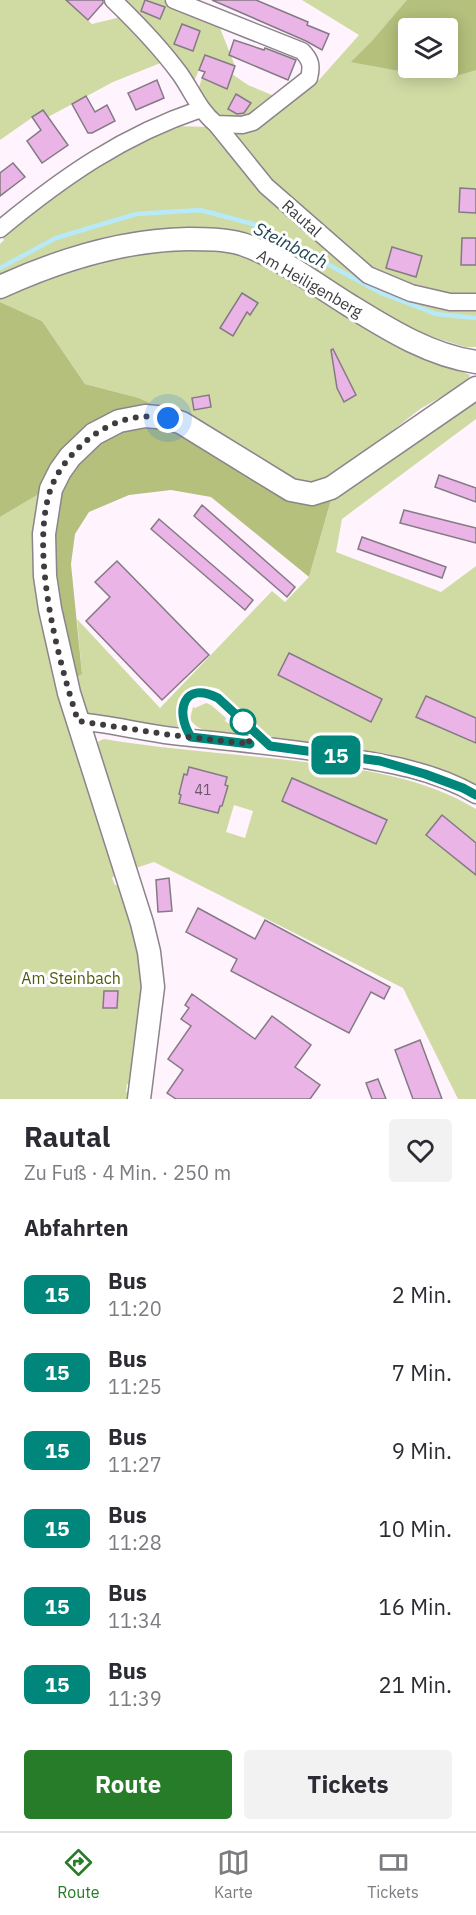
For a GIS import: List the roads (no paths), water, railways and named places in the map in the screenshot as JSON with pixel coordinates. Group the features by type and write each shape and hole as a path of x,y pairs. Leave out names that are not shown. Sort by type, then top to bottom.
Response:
{"street":[{"path":"113,0 159,48 181,75 201,108 216,124 242,125 253,122 306,81 312,68 309,58 302,51 174,0"},
{"path":"0,229 68,175 119,144 167,120 201,108"},
{"name":"Rautal","path":"216,124 266,186 368,274 411,293 450,302 476,302"},
{"name":"Am Heiligenberg","path":"0,287 32,272 90,253 155,239 212,238 241,244 273,259 396,334 434,351 476,362"},
{"path":"139,1099 153,987 149,952 142,923 69,693 50,609 45,576 44,534 51,489 60,471 84,442 106,427 132,417 156,416 182,423 291,490 312,494 331,488 476,388"},
{"path":"78,721 380,761 425,774 476,795"}],"waterway":[{"name":"Steinbach","path":"0,268 56,238 136,214 200,210 253,224 381,293 436,314 476,318"}],"park label":[{"name":"Am Steinbach","path":"71,978"}]}
